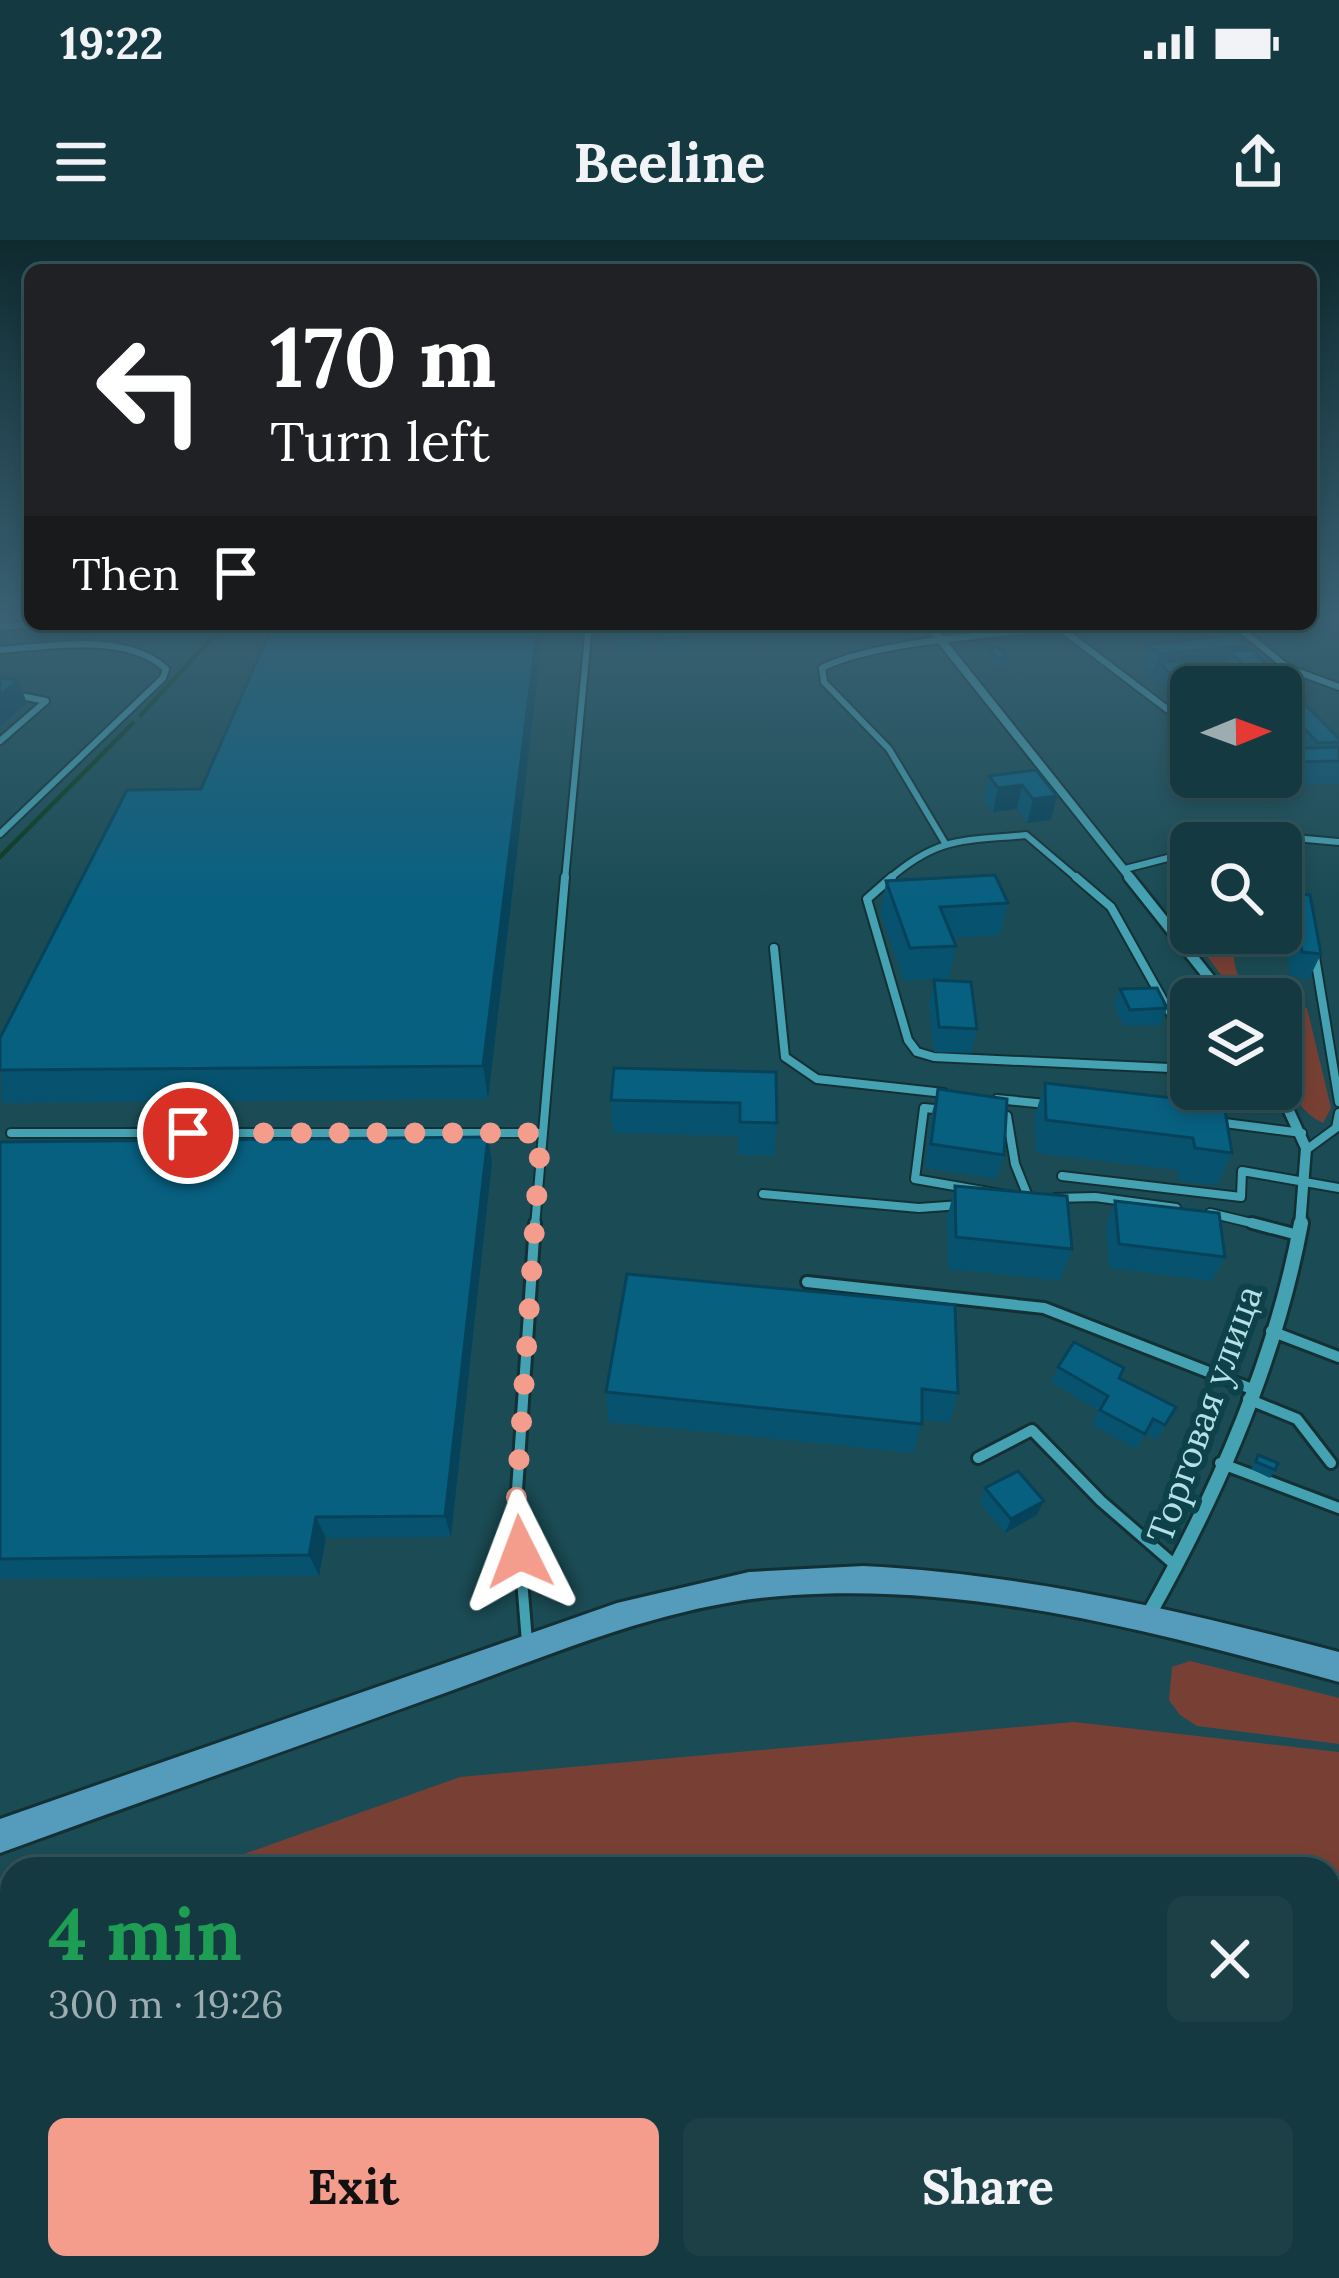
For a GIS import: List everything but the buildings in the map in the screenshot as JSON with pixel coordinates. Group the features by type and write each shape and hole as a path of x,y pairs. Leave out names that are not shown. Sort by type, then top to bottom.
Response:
{"main road":[{"path":"0,1836 649,1608 793,1581 917,1584 1148,1616 1339,1667"}],"street":[{"path":"996,710 1210,978"},
{"name":"Торговая улица","path":"1148,1616 1178,1568 1250,1394 1298,1235 1307,1179 1306,1150 1290,1110"}],"lane":[{"path":"0,741 36,710"},
{"path":"0,834 129,710"},
{"path":"528,1648 516,1504 541,1133 581,710"},
{"path":"852,710 889,748 945,843"},
{"path":"1170,1012 1111,907 1026,835 945,843 919,853 867,899 908,1040 917,1052 934,1057 1170,1068"},
{"path":"1302,839 1339,842"},
{"path":"1125,869 1170,857"},
{"path":"1313,945 1339,1102"},
{"path":"774,948 785,1057 817,1079 962,1095"},
{"path":"985,1097 1054,1105"},
{"path":"924,1108 1007,1116 1015,1164 1029,1198 915,1179 924,1108"},
{"path":"1306,1150 1336,1128 1339,1113"},
{"path":"1193,1119 1302,1133"},
{"path":"11,1133 541,1133"},
{"path":"1061,1176 1241,1197 1242,1171 1339,1188"},
{"path":"763,1195 919,1208 1095,1197 1198,1211 1298,1235"},
{"path":"807,1282 1044,1308 1297,1418 1331,1463"},
{"path":"1271,1331 1339,1357"},
{"path":"978,1458 1033,1430 1101,1501 1178,1568"},
{"path":"1220,1463 1339,1508"}],"shaded area":[{"path":"1205,954 1234,954 1239,978 1223,978"},
{"path":"1302,1006 1307,1008 1331,1108 1323,1123 1302,1106"},
{"path":"1190,1661 1339,1698 1339,1744 1197,1726 1169,1700 1172,1667"},
{"path":"1074,1722 1339,1752 1339,1857 236,1857 460,1777"}],"waterway":[{"path":"141,715 146,710"},
{"path":"0,857 133,723"}],"route":[{"path":"188,1133 541,1133 516,1504 520,1552"}]}
